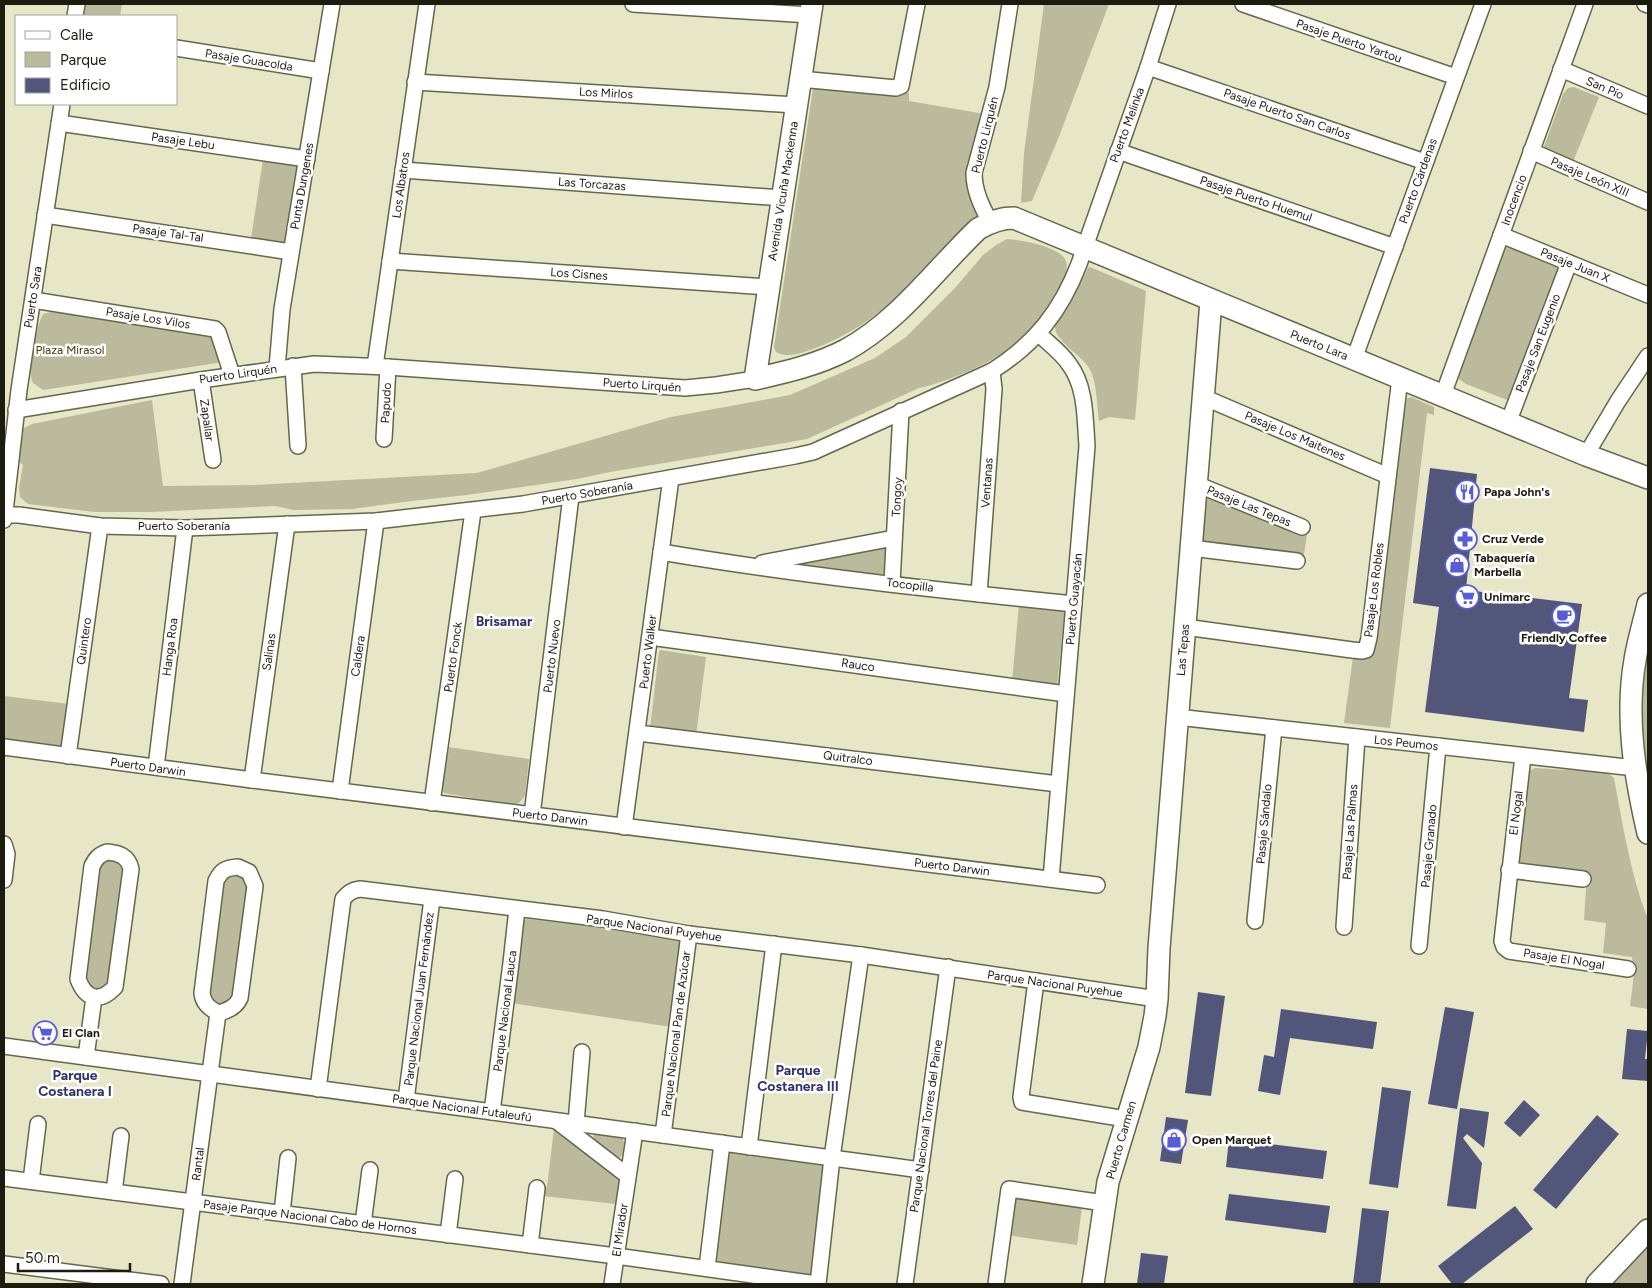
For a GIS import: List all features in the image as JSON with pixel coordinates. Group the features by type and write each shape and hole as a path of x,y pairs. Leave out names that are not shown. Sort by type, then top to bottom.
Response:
{"street":[{"name":"Punta Dungenes","path":"277,368 282,309 332,4"},
{"name":"Los Albatros","path":"381,366 390,261 426,4"},
{"path":"633,4 811,10"},
{"path":"800,79 896,88 901,86 918,4"},
{"name":"Puerto Lirquén","path":"16,410 277,368 334,364 685,388 755,379 809,365 846,350 896,313 978,229 990,222 979,200 974,173 997,87 1010,4"},
{"name":"Puerto Melinka","path":"1086,247 1168,4"},
{"name":"Pasaje Puerto Yartou","path":"1243,4 1456,77"},
{"name":"Puerto Cárdenas","path":"1354,359 1483,4"},
{"name":"Inocencio","path":"1443,396 1585,4"},
{"name":"Avenida Vicuña Mackenna","path":"755,379 811,10"},
{"name":"Pasaje Guacolda","path":"178,48 321,72"},
{"name":"Pasaje Puerto San Carlos","path":"1148,67 1425,162"},
{"name":"San Pío","path":"1561,69 1648,106"},
{"name":"Los Mirlos","path":"415,82 797,104"},
{"name":"Puerto Sara","path":"4,518 16,410 62,105"},
{"name":"Pasaje Lebu","path":"59,123 307,159"},
{"name":"Pasaje Puerto Huemul","path":"1118,151 1394,247"},
{"name":"Pasaje León XIII","path":"1532,151 1648,202"},
{"name":"Las Torcazas","path":"403,170 782,198"},
{"name":"Pasaje Tal-Tal","path":"45,215 291,252"},
{"name":"Puerto Lara","path":"990,222 1003,218 1014,218 1210,301 1586,455 1648,478"},
{"name":"Pasaje Juan X","path":"1501,236 1648,295"},
{"name":"Puerto Soberanía","path":"4,518 19,515 100,526 185,528 376,521 473,511 571,496 813,452 992,371 1018,353 1038,334 1055,313 1068,291 1086,247"},
{"name":"Los Cisnes","path":"390,261 769,287"},
{"name":"Pasaje San Eugenio","path":"1508,423 1569,262"},
{"name":"Pasaje Los Vilos","path":"32,300 215,329 218,332 232,375"},
{"name":"Las Tepas","path":"1157,999 1158,961 1210,301"},
{"name":"Puerto Guayacán","path":"1038,334 1069,363 1077,377 1081,391 1087,446 1051,880"},
{"path":"1586,455 1618,401 1648,356"},
{"path":"293,366 298,446"},
{"name":"Papudo","path":"381,366 384,439"},
{"name":"Ventanas","path":"979,594 994,390 992,371"},
{"name":"Pasaje Los Robles","path":"1185,626 1352,650 1366,650 1400,378"},
{"name":"Zapallar","path":"201,380 213,460"},
{"name":"Pasaje Los Maitenes","path":"1203,397 1388,476"},
{"name":"Tongoy","path":"892,583 901,411"},
{"name":"Puerto Walker","path":"624,827 671,478"},
{"name":"Pasaje Las Tepas","path":"1196,484 1302,527"},
{"name":"Puerto Nuevo","path":"532,815 571,496"},
{"name":"Puerto Fonck","path":"432,803 473,511"},
{"name":"Caldera","path":"340,791 376,521"},
{"name":"Salinas","path":"252,780 286,524"},
{"name":"Quintero","path":"68,756 100,526"},
{"name":"Hanga Roa","path":"156,768 185,528"},
{"name":"Tocopilla","path":"746,566 894,538"},
{"path":"1191,548 1297,560"},
{"name":"Tocopilla","path":"661,552 746,566 1074,604"},
{"path":"1648,604 1635,661 1632,728 1635,768 1648,833"},
{"name":"Rauco","path":"650,637 1066,694"},
{"name":"Los Peumos","path":"1177,717 1635,768"},
{"name":"Pasaje Sándalo","path":"1255,921 1274,728"},
{"name":"Quitralco","path":"638,733 1058,784"},
{"name":"Pasaje Las Palmas","path":"1344,927 1357,737"},
{"name":"Pasaje Granado","path":"1420,946 1438,746"},
{"name":"Puerto Darwin","path":"4,747 156,768 1097,886"},
{"name":"El Nogal","path":"1509,870 1523,756"},
{"path":"4,844 7,854 4,880"},
{"path":"107,852 126,858 130,862 131,869 115,987 106,995 94,998 88,995 80,986 78,979 92,866 100,854 107,852"},
{"path":"238,867 249,872 255,886 240,998 237,1004 230,1009 218,1013 208,1008 202,993 216,881 220,873 227,868 238,867"},
{"path":"1509,870 1583,879"},
{"name":"Pasaje El Nogal","path":"1509,870 1502,941 1504,947 1509,951 1628,969"},
{"name":"Parque Nacional Puyehue","path":"318,1089 343,899 349,892 360,889 603,919 689,934 948,967 1157,999"},
{"name":"Parque Nacional Juan Fernández","path":"406,1100 432,898"},
{"name":"Parque Nacional Lauca","path":"492,1112 512,963 517,909"},
{"name":"Parque Nacional Pan de Azúcar","path":"663,1135 689,934"},
{"path":"749,1147 774,944"},
{"path":"818,1284 832,1158 861,955"},
{"name":"Parque Nacional Torres del Paine","path":"905,1284 948,967"},
{"path":"1036,981 1021,1097 1022,1102 1126,1119"},
{"path":"86,1057 94,998"},
{"name":"Puerto Carmen","path":"1093,1284 1104,1203 1114,1157 1149,1047 1157,999"},
{"name":"Rantal","path":"182,1284 218,1013"},
{"name":"Parque Nacional Futaleufú","path":"4,1046 921,1170"},
{"path":"576,1123 582,1052"},
{"path":"557,1121 628,1176"},
{"path":"31,1181 38,1124"},
{"name":"El Mirador","path":"612,1284 635,1131"},
{"path":"114,1192 121,1136"},
{"path":"707,1268 722,1143"},
{"path":"282,1214 288,1158"},
{"path":"364,1224 370,1170"},
{"name":"Pasaje Parque Nacional Cabo de Hornos","path":"4,1178 616,1256 818,1284"},
{"path":"448,1235 455,1179"},
{"path":"530,1245 538,1188"},
{"path":"996,1284 1009,1189 1104,1203"},
{"path":"1597,1284 1648,1230"},
{"path":"4,1264 161,1284"}],"green space":[{"path":"83,4 122,4 120,15 81,15"},
{"path":"1044,4 1109,4 1060,134 1032,201 1021,203 1024,153"},
{"path":"814,82 909,93 909,101 985,114 977,217 951,239 902,292 872,318 825,344 799,354 785,355 776,352 774,347"},
{"path":"1574,87 1599,97 1573,162 1547,151 1544,147 1563,94 1568,88"},
{"path":"263,159 297,164 284,244 251,239"},
{"path":"1007,239 1030,242 1056,251 1067,264 1064,279 1053,299 1026,334 1000,355 982,365 949,379 919,388 807,439 577,479 352,509 294,510 275,506 151,512 94,512 28,504 20,497 19,488 23,465 18,461 21,432 24,428 32,424 152,400 163,486 254,485 477,473 671,417 790,395 875,358 906,337 955,288 983,255"},
{"path":"1509,245 1563,266 1510,401 1466,384 1459,379 1458,374 1501,253"},
{"path":"1090,267 1146,291 1135,420 1109,417 1099,421 1092,373 1086,363 1056,333 1056,321 1071,301"},
{"name":"Plaza Mirasol","path":"51,312 206,331 213,336 223,362 43,390 33,383 31,359 40,320 43,314"},
{"path":"1411,397 1434,407 1434,415 1427,413 1390,728 1344,723 1353,657 1371,657 1373,655 1403,405 1406,399"},
{"path":"1204,495 1307,534 1304,555 1204,545 1201,543"},
{"path":"883,544 888,549 885,573 878,576 774,564"},
{"path":"1019,604 1065,608 1057,686 1012,682"},
{"path":"1648,634 1648,793 1640,753 1640,702"},
{"path":"659,651 706,657 696,736 650,728"},
{"path":"4,696 69,704 64,740 61,745 54,746 4,739"},
{"path":"449,747 529,759 525,796 519,803 513,805 444,793 442,789"},
{"path":"1535,768 1601,772 1609,774 1614,778 1636,885 1648,919 1648,1009 1630,1006 1634,974 1632,957 1603,953 1606,923 1584,920 1587,874 1582,870 1526,866 1518,860 1525,777 1529,771"},
{"path":"110,857 125,866 110,983 104,989 94,989 84,983 97,866"},
{"path":"235,874 244,877 250,885 234,995 231,1001 222,1004 212,1002 206,989 221,881 227,875"},
{"path":"523,920 641,932 679,939 682,944 672,1027 511,1003"},
{"path":"554,1128 616,1176 619,1181 616,1204 543,1196 544,1187 547,1187"},
{"path":"595,1133 619,1135 624,1143 622,1156 617,1159 592,1139"},
{"path":"731,1152 820,1164 825,1168 813,1272 807,1276 718,1262 714,1258 728,1154"},
{"path":"1017,1196 1080,1205 1082,1207 1077,1245 1006,1235 1011,1201"},
{"path":"1648,1240 1648,1284 1605,1284"}],"building":[{"name":"Unimarc","path":"1430,468 1477,474 1466,590 1582,604 1569,698 1588,700 1584,732 1425,712 1439,607 1413,603"},
{"path":"1198,992 1225,996 1211,1096 1185,1093"},
{"path":"1445,1007 1474,1012 1457,1109 1428,1104"},
{"path":"1281,1009 1377,1022 1373,1049 1290,1038 1280,1095 1258,1091 1264,1055 1274,1057"},
{"path":"1627,1029 1648,1031 1645,1059 1648,1059 1648,1081 1622,1079"},
{"path":"1382,1087 1411,1091 1398,1188 1369,1184"},
{"path":"1524,1100 1540,1115 1520,1137 1504,1123"},
{"path":"1460,1108 1489,1112 1484,1148 1467,1134 1463,1138 1482,1163 1476,1209 1447,1206"},
{"path":"1597,1115 1619,1134 1556,1209 1533,1190"},
{"name":"Open Marquet","path":"1166,1117 1188,1120 1181,1164 1160,1161"},
{"path":"1229,1139 1327,1151 1323,1179 1226,1167"},
{"path":"1229,1194 1330,1206 1326,1233 1225,1220"},
{"path":"1515,1206 1533,1229 1462,1284 1452,1284 1438,1266"},
{"path":"1362,1208 1389,1211 1380,1284 1353,1284"},
{"path":"1141,1253 1168,1256 1164,1284 1137,1284"}],"place":[{"name":"Papa John's","path":"1467,492"},
{"name":"Cruz Verde","path":"1465,539"},
{"name":"Tabaquería Marbella","path":"1457,565"},
{"name":"Unimarc","path":"1467,597"},
{"name":"Friendly Coffee","path":"1564,616"},
{"name":"El Clan","path":"45,1033"},
{"name":"Open Marquet","path":"1174,1140"}],"district":[{"name":"Brisamar","path":"504,621"},
{"name":"Parque Costanera III","path":"798,1078"},
{"name":"Parque Costanera I","path":"75,1084"}]}
